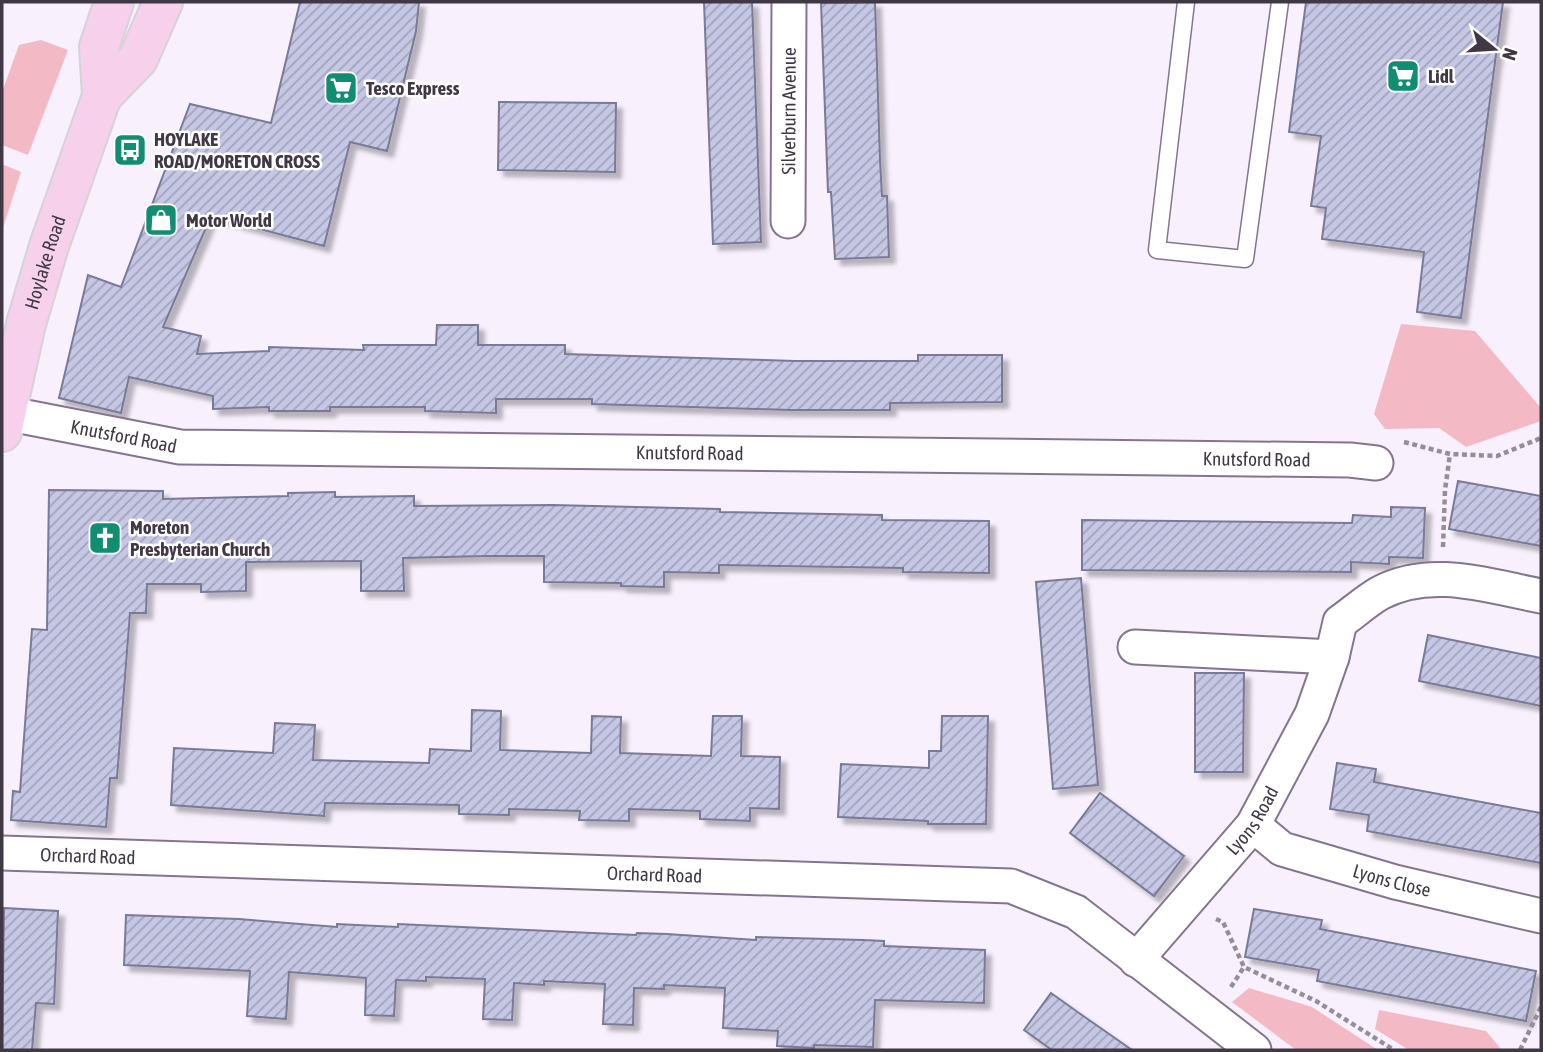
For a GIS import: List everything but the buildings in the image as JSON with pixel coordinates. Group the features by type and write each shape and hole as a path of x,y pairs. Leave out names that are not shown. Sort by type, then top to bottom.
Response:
{"main road":[{"name":"Hoylake Road","path":"4,423 14,323 49,246 102,96 99,47 114,2"},
{"name":"Hoylake Road","path":"102,96 138,59 163,2"}],"street":[{"name":"Silverburn Avenue","path":"788,221 789,2"},
{"name":"Knutsford Road","path":"4,423 180,447 1350,460 1376,463"},
{"name":"Lyons Road","path":"1136,960 1253,825 1312,714 1332,657 1340,622 1380,593 1408,582 1442,578 1541,596"},
{"path":"1135,647 1332,657"},
{"name":"Lyons Close","path":"1253,825 1282,849 1395,883 1541,916"},
{"name":"Orchard Road","path":"2,853 1011,886 1076,912 1255,1050"}],"lane":[{"path":"1186,2 1157,250 1245,259 1280,2"}],"path":[{"path":"1376,463 1396,440 1450,454 1497,456 1541,438"},
{"path":"1442,578 1445,490 1450,454"},
{"path":"1183,904 1223,922 1244,967 1316,1001 1394,1050"},
{"path":"1520,1050 1541,1007"}],"shaded area":[{"path":"41,40 68,50 28,155 2,145 2,92 19,45"},
{"path":"2,164 21,172 2,231"},
{"path":"1401,324 1475,331 1541,408 1541,421 1466,447 1439,428 1385,429 1374,414"},
{"path":"1249,988 1312,1007 1378,1050 1296,1050 1232,1002"},
{"path":"1379,1010 1486,1031 1502,1050 1409,1050 1375,1029"}],"place":[{"name":"Lidl","path":"1403,76"},
{"name":"Tesco Express","path":"341,88"},
{"name":"HOYLAKE ROAD/MORETON CROSS","path":"130,150"},
{"name":"Motor World","path":"161,220"},
{"name":"Moreton Presbyterian Church","path":"105,538"}]}
